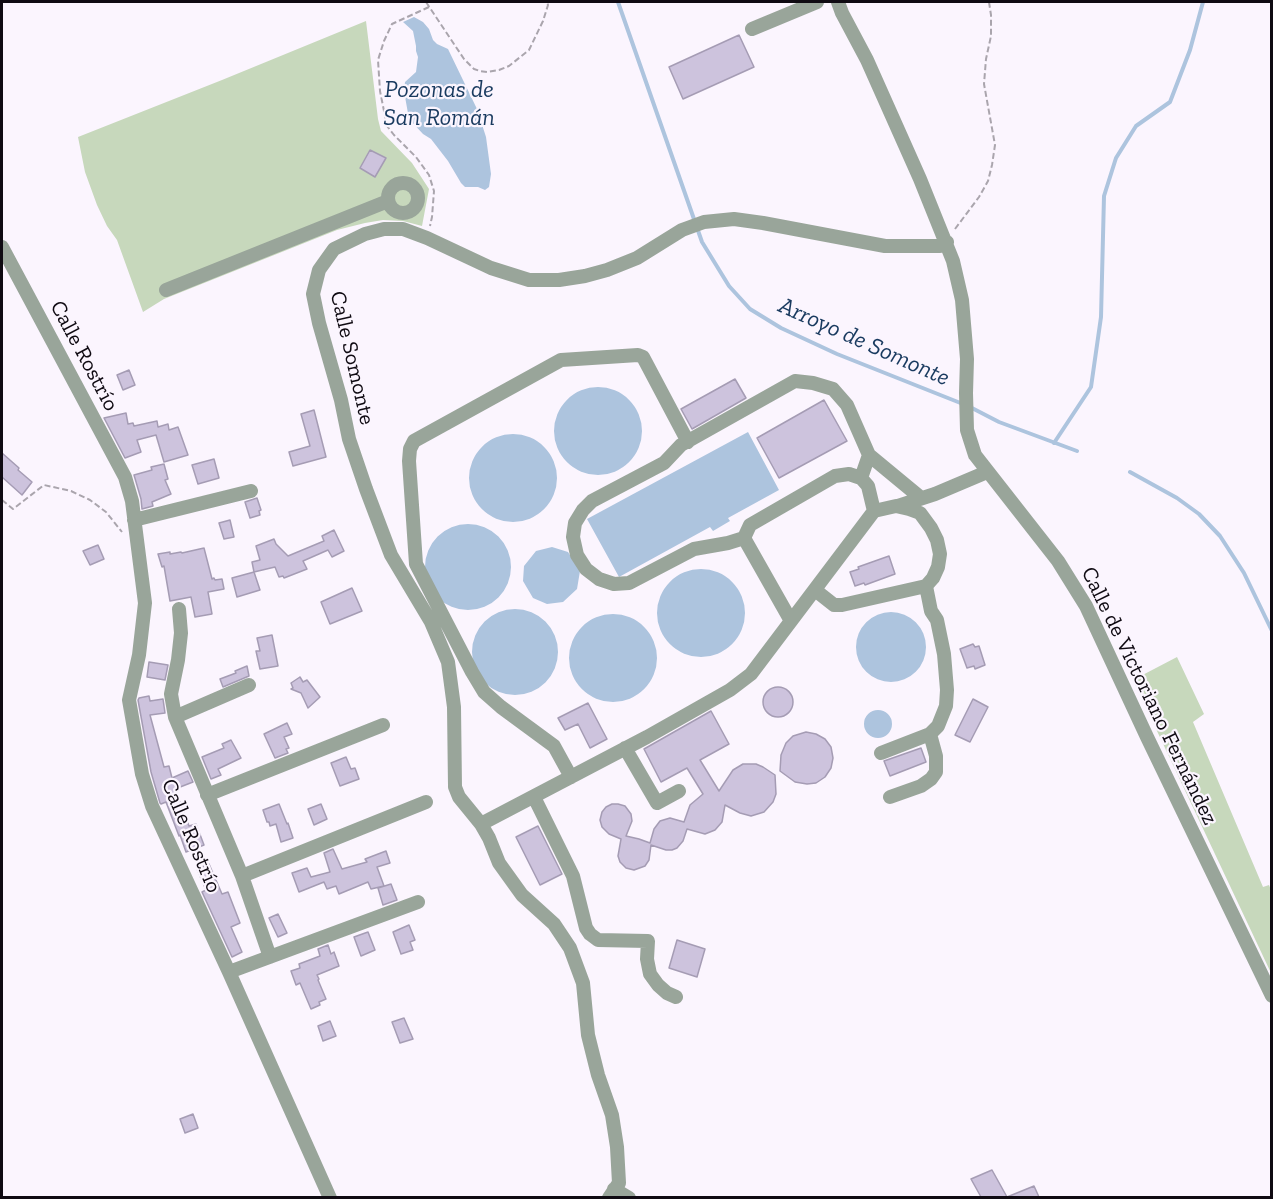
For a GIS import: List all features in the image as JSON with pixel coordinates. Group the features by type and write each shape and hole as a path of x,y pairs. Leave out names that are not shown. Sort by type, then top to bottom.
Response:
{"street":[{"path":"752,29 817,2"},
{"name":"Calle de Victoriano Fernández","path":"838,2 867,60 947,242 953,261 962,300 967,359 966,422 975,456 1058,561 1086,606 1272,996"},
{"path":"405,183 413,187 417,196 416,205 408,212 403,212 394,210 388,201 389,192 396,185 405,183"},
{"path":"166,290 388,201"},
{"path":"403,212 404,229"},
{"name":"Calle Somonte","path":"612,1193 619,1183 617,1147 612,1115 598,1075 588,1035 583,983 570,948 554,924 522,895 499,863 482,824 459,797 455,787 454,707 448,662 431,622 391,555 349,439 313,294 319,270 334,249 365,234 384,229 404,229 491,268 529,280 560,280 607,270 637,258 682,230 704,222 734,219 885,246 940,246 947,242"},
{"name":"Calle Rostrío","path":"2,247 125,477 132,501 145,603 139,655 129,700 142,774 152,806 330,1197"},
{"path":"571,777 554,746 484,692 420,573 416,564 410,449 414,441 561,360 638,354 643,357 687,442"},
{"path":"874,511 868,486 861,478 849,474 835,476 750,525 744,538 694,549 629,583 614,584 599,579 586,569 577,555 573,537 575,523 591,501 664,463 681,445 795,381 833,389 847,405 869,455 921,498"},
{"path":"861,478 869,455"},
{"path":"482,824 626,748 730,690 751,674 874,511 935,494 987,472"},
{"path":"134,520 251,491"},
{"path":"815,590 834,605 842,606 926,586 938,567 940,554 937,540 920,513 896,506"},
{"path":"744,538 791,621"},
{"path":"881,753 930,734 942,718 946,690 944,654 937,620 931,611 926,586"},
{"path":"179,609 181,633 171,694 175,717 242,876 270,957"},
{"path":"175,717 249,685"},
{"path":"207,795 383,725"},
{"path":"890,797 921,786 936,772 936,756 930,734"},
{"path":"626,748 657,803 679,791"},
{"path":"534,797 573,876 586,928 598,940"},
{"path":"242,876 426,802"},
{"path":"229,972 418,902"},
{"path":"570,948 598,940 648,941 647,959 650,974 667,993 676,997"},
{"path":"612,1193 629,1197"}],"path":[{"path":"426,2 464,59 480,72 499,70 508,66 529,50 543,21 547,2"},
{"path":"947,242 979,197 988,180 992,165 995,145 984,84 991,36 992,15 989,2"},
{"path":"427,238 432,217 434,191 429,175 416,157 387,126 380,91 378,60 392,24 429,7"},
{"path":"2,500 13,509 44,484 70,492 90,500 106,513 139,553"}],"green space":[{"path":"366,21 381,131 412,163 429,189 422,226 403,221 383,220 337,230 164,299 143,312 117,240 97,205 85,172 78,137"},
{"path":"1177,657 1204,714 1193,722 1263,887 1269,885 1271,890 1271,973 1133,680"}],"water":[{"name":"Pozonas de San Román","path":"414,17 429,29 437,44 448,49 477,109 486,137 491,174 489,187 485,190 478,187 465,187 431,139 409,119 404,91 405,82 416,72 418,57 413,31 403,22"},
{"path":"598,387 615,391 629,400 638,414 642,431 638,448 629,462 615,471 598,475 581,471 567,462 558,448 554,431 558,414 567,400 581,391"},
{"path":"748,432 779,490 728,518 730,521 713,531 710,527 619,577 587,519"},
{"path":"513,434 530,438 544,447 553,461 557,478 553,495 544,509 530,518 513,522 496,518 482,509 473,495 469,478 473,461 482,447 496,438"},
{"path":"468,524 492,531 504,543 511,567 504,591 492,603 468,610 444,603 432,591 425,567 432,543 444,531"},
{"path":"552,547 568,552 580,571 577,589 563,602 547,604 533,598 523,581 524,566 536,551"},
{"path":"701,569 718,573 732,582 741,596 745,613 741,630 732,644 718,653 701,657 684,653 670,644 661,630 657,613 661,596 670,582 684,573"},
{"path":"507,609 523,609 546,621 555,635 558,652 555,669 546,683 523,695 507,695 491,688 479,676 472,660 472,644 479,628 491,616"},
{"path":"891,612 904,615 916,622 923,634 926,647 923,660 916,672 904,679 891,682 878,679 866,672 859,660 856,647 859,634 866,622 878,615"},
{"path":"613,614 630,618 644,627 653,641 657,658 653,675 644,689 630,698 613,702 596,698 582,689 573,675 569,658 573,641 582,627 596,618"},
{"path":"878,710 888,714 892,724 888,734 878,738 868,734 864,724 868,714"}],"building":[{"path":"739,35 754,67 683,99 669,67"},
{"path":"370,150 386,158 375,177 360,168"},
{"path":"129,370 135,385 123,390 117,375"},
{"path":"735,379 746,398 692,429 681,409"},
{"path":"824,400 847,441 779,478 757,438"},
{"path":"314,410 326,457 293,466 289,452 310,446 301,414"},
{"path":"126,413 128,424 133,423 134,426 157,421 158,427 168,424 169,430 178,427 188,455 164,462 156,435 137,440 141,452 125,458 104,418"},
{"path":"2,453 32,482 22,495 2,477"},
{"path":"214,459 219,478 198,484 192,465"},
{"path":"164,464 168,479 165,480 171,494 152,502 153,506 142,509 134,475"},
{"path":"257,498 261,510 260,515 250,518 245,502"},
{"path":"230,520 234,537 224,539 219,523"},
{"path":"334,530 344,551 332,557 328,550 303,561 307,569 284,578 279,577 275,567 254,572 252,562 260,560 256,546 274,539 288,556 324,541 322,536"},
{"path":"98,545 104,559 90,565 83,551"},
{"path":"204,548 212,579 222,579 224,589 208,592 212,614 195,617 191,597 170,601 164,566 162,567 158,554 182,553"},
{"path":"889,556 895,574 865,585 864,583 855,586 850,572"},
{"path":"254,572 260,590 237,597 232,578"},
{"path":"352,588 362,611 330,624 321,602"},
{"path":"272,635 278,666 260,669 256,651 260,651 257,638"},
{"path":"973,644 975,647 979,646 985,665 975,669 974,666 967,668 960,649"},
{"path":"149,662 168,665 165,680 147,677"},
{"path":"247,666 249,676 223,687 220,679"},
{"path":"300,677 303,682 307,680 320,697 308,708 301,693 291,689 293,688 291,683"},
{"path":"778,687 788,692 793,702 788,712 778,717 768,712 763,702 768,692"},
{"path":"149,696 150,701 163,699 165,713 150,715 164,767 169,766 172,778 188,771 193,782 175,789 189,826 196,824 204,845 186,852 166,802 160,803 151,772 138,700"},
{"path":"973,699 988,707 970,742 955,735"},
{"path":"588,703 607,739 590,748 578,724 565,730 558,718"},
{"path":"711,711 729,744 700,760 719,791 733,770 743,764 756,764 775,775 776,794 773,802 764,812 751,816 725,805 722,822 715,830 705,834 687,829 683,841 677,848 666,850 651,845 649,860 645,866 634,870 626,868 618,856 621,839 609,834 602,827 600,820 602,812 612,804 625,806 631,814 632,821 626,836 650,843 654,829 660,821 670,818 684,822 690,805 703,794 687,768 661,782 644,749"},
{"path":"287,723 292,734 284,737 289,748 286,749 288,753 275,758 264,734"},
{"path":"806,732 825,739 831,747 833,758 831,768 825,777 816,783 807,784 795,782 780,771 781,755 786,743 793,736"},
{"path":"231,740 241,758 218,769 221,775 211,779 202,757 224,748 222,744"},
{"path":"921,748 926,762 890,776 884,761"},
{"path":"346,757 351,769 355,768 359,779 340,786 331,763"},
{"path":"279,804 293,838 281,842 276,824 270,826 263,810"},
{"path":"321,804 327,819 314,825 308,809"},
{"path":"538,826 562,874 540,885 516,837"},
{"path":"333,849 342,869 367,862 365,859 386,851 390,863 377,867 384,886 371,889 368,882 339,894 336,886 327,889 324,882 299,892 292,873 307,868 311,877 330,872 324,853"},
{"path":"209,864 222,894 228,892 240,923 231,927 242,952 232,957 202,892 206,890 197,869"},
{"path":"391,884 397,900 383,905 378,888"},
{"path":"278,914 287,933 278,937 269,918"},
{"path":"409,925 415,940 410,942 413,950 401,954 393,932"},
{"path":"368,932 375,950 361,956 354,937"},
{"path":"677,940 705,949 697,977 669,968"},
{"path":"328,945 331,954 334,952 339,966 317,975 326,999 311,1009 300,983 296,985 291,971 300,968 299,964 320,956 318,949"},
{"path":"404,1018 413,1039 400,1043 392,1022"},
{"path":"330,1021 336,1036 323,1041 318,1026"},
{"path":"193,1114 198,1128 185,1133 180,1119"},
{"path":"992,1170 1007,1197 981,1197 971,1179"},
{"path":"1034,1186 1039,1197 1007,1197"}],"waterway":[{"name":"Arroyo de Somonte","path":"618,2 702,242 729,286 750,309 781,328 837,354 963,404"},
{"path":"1054,443 1091,387 1101,317 1104,196 1116,158 1136,126 1170,102 1190,50 1203,2"},
{"name":"Arroyo de Somonte","path":"970,407 999,422 1077,451"},
{"name":"Arroyo de Somonte","path":"1130,472 1177,498 1199,514 1220,536 1244,573 1272,631"}]}
